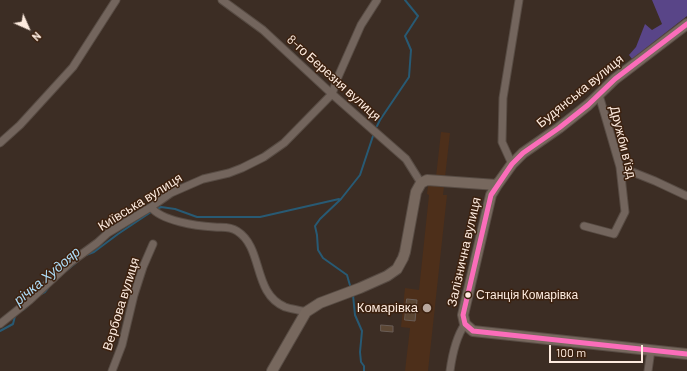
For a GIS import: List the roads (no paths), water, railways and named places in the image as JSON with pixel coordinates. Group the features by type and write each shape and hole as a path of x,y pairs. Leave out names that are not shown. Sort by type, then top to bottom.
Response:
{"street":[{"path":"0,143 20,125 73,68 116,0"},
{"name":"8-го Березня вулиця","path":"222,0 263,30 332,94 406,159 421,183"},
{"name":"Київська вулиця","path":"0,324 30,300 71,262 108,233 171,193 203,179 242,168 277,149 301,127 332,94 361,25 377,0"},
{"path":"512,164 502,142 503,98 519,0"},
{"name":"Будянська вулиця","path":"497,185 512,164 523,153 559,128 599,95 615,79 687,24"},
{"name":"Дружби в’їзд","path":"584,226 614,234 625,212 620,167 599,95"},
{"path":"620,167 687,196"},
{"path":"272,371 306,312 320,303 360,288 392,273 400,264 405,252 416,192 421,183 427,180 497,185"},
{"name":"Залізнична вулиця","path":"450,371 460,334 465,324 463,310 491,195 497,185"},
{"path":"151,207 155,213 184,222 209,227 226,227 238,232 248,243 260,278 265,288 275,300 284,306 306,312"},
{"name":"Вербова вулиця","path":"112,371 122,346 134,295 153,244"},
{"path":"465,324 473,331 687,354"},
{"path":"648,371 651,350"}],"waterway":[{"path":"377,126 409,77 411,50 405,36 418,16 405,0"},
{"path":"351,289 347,275 323,258 318,250 315,226 320,219 341,199 360,175 373,136"},
{"name":"річка Худояр","path":"157,209 161,207 175,209 197,217 260,217 339,199"},
{"name":"річка Худояр","path":"86,255 94,252 151,212"},
{"name":"річка Худояр","path":"66,271 78,261"},
{"name":"річка Худояр","path":"41,294 49,287"},
{"path":"353,295 355,315 362,331 360,352 364,371"},
{"name":"річка Худояр","path":"23,310 30,304"},
{"name":"річка Худояр","path":"0,331 13,324 16,315"}],"place":[{"name":"Станція Комарівка","path":"468,295"},
{"name":"Комарівка","path":"427,308"}]}
